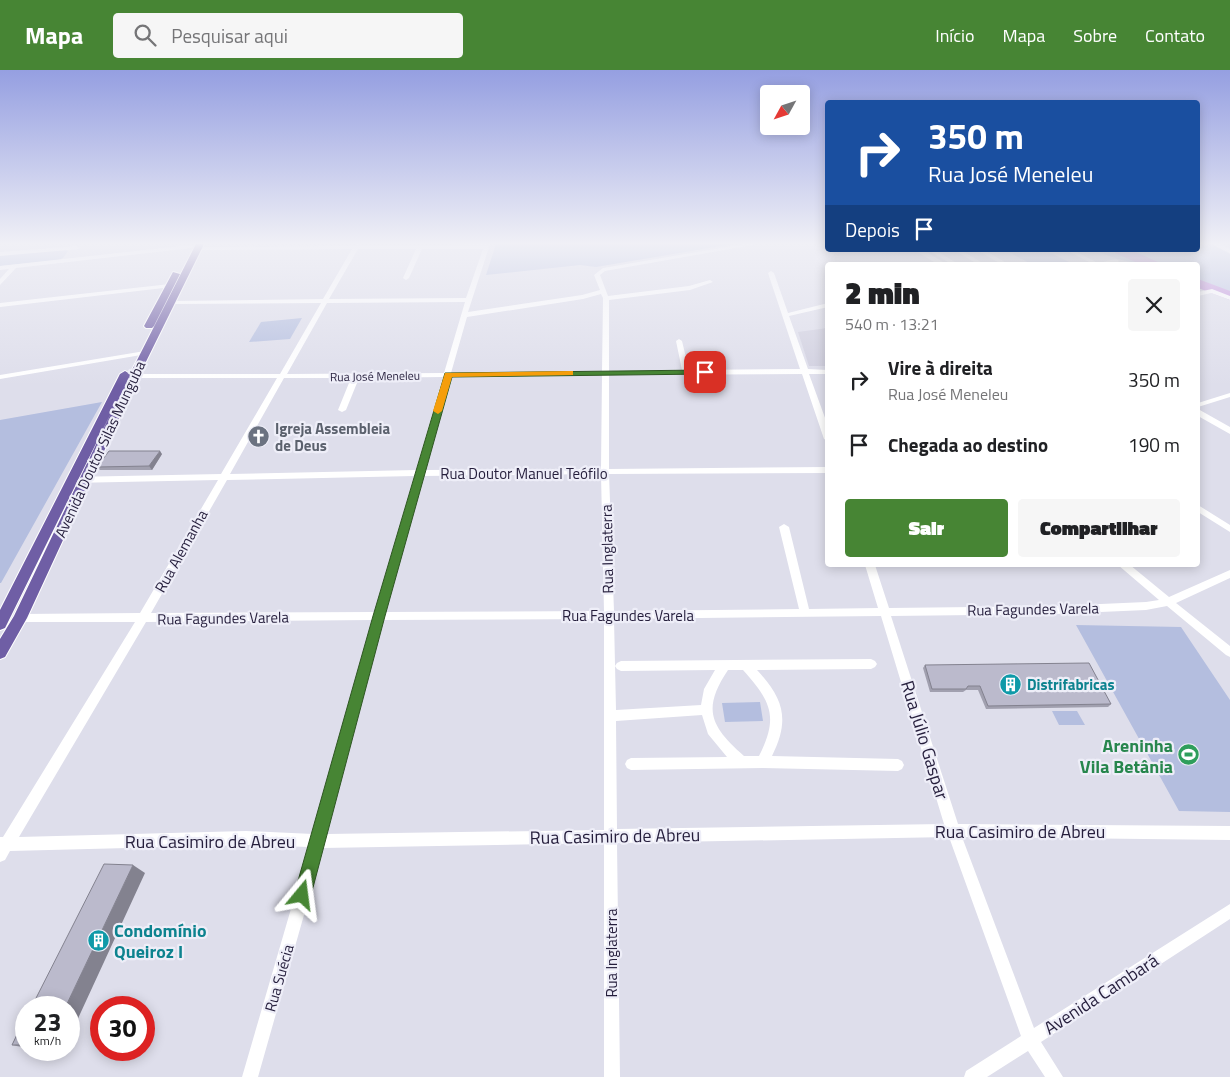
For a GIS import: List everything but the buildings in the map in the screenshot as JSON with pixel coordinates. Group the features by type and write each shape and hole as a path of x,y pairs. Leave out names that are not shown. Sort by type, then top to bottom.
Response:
{"main road":[{"name":"Avenida Doutor Silas Munguba","path":"129,376 134,355 167,291"},
{"name":"Avenida Doutor Silas Munguba","path":"0,624 78,480 129,376 145,353 177,291"},
{"name":"Avenida Doutor Silas Munguba","path":"0,653 20,618 78,480"}],"street":[{"path":"0,305 125,291"},
{"name":"Rua Alemanha","path":"2,847 142,619 330,291"},
{"name":"Rua Suécia","path":"250,1077 318,841 464,315 473,291"},
{"name":"Rua Inglaterra","path":"602,291 609,615 612,1077"},
{"path":"464,315 604,294 647,291"},
{"path":"777,291 825,429"},
{"path":"1200,294 1212,291 1230,298"},
{"path":"172,302 470,300"},
{"path":"786,315 825,306"},
{"path":"679,341 686,373"},
{"path":"0,377 145,353"},
{"name":"Rua José Meneleu","path":"129,376 825,372"},
{"path":"342,410 356,376"},
{"path":"1200,404 1230,395"},
{"path":"1200,413 1230,431"},
{"name":"Rua Doutor Manuel Teófilo","path":"78,480 420,473 825,470"},
{"path":"1200,509 1230,529"},
{"path":"784,527 805,614"},
{"name":"Rua Júlio Gaspar","path":"871,567 952,830 1030,1040 1055,1077"},
{"path":"1124,567 1230,652"},
{"name":"Rua Fagundes Varela","path":"20,618 142,619 805,614 1055,610 1146,606 1168,602 1230,574"},
{"path":"621,666 871,664"},
{"path":"724,666 710,688 706,710 710,726 726,749 741,762"},
{"path":"748,666 773,697 777,709 777,721 772,744 763,762"},
{"path":"609,716 706,710"},
{"path":"631,764 763,762 898,765"},
{"name":"Rua Casimiro de Abreu","path":"2,847 246,838 318,841 952,830 1230,833"},
{"name":"Avenida Cambará","path":"972,1077 1230,911"}],"shaded area":[{"path":"1209,291 1230,291 1230,300"},
{"path":"302,318 290,339 249,342 261,322"},
{"path":"825,328 825,366 809,366 798,332"},
{"path":"102,402 1,583 0,583 0,420"},
{"name":"Areninha Vila Betânia","path":"1076,625 1181,627 1230,700 1230,812 1179,811"},
{"path":"760,702 763,721 725,722 722,703"},
{"path":"1052,711 1077,711 1085,725 1059,725"}],"waterway":[{"path":"1218,291 1230,296"}],"slow traffic":[{"path":"438,411 448,375 570,373"}],"place":[{"name":"Igreja Assembleia de Deus","path":"259,437"},
{"name":"Distrifabricas","path":"1011,684"},
{"name":"Areninha Vila Betânia","path":"1189,755"},
{"name":"Condomínio Queiroz I","path":"98,940"}],"route":[{"path":"302,895 448,375 705,372"}]}
